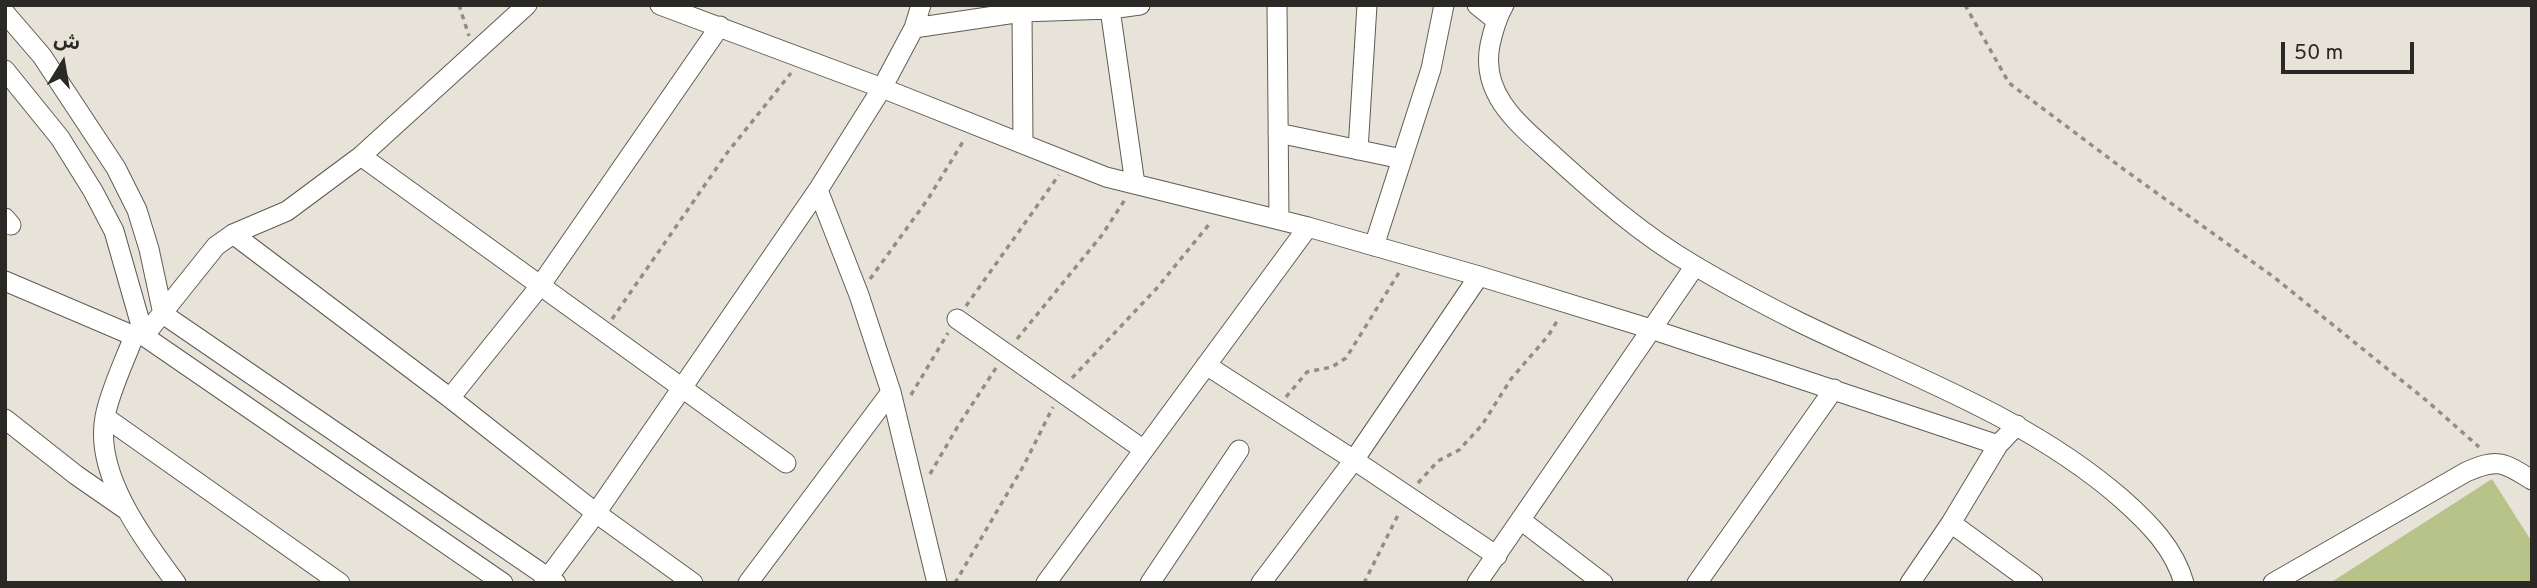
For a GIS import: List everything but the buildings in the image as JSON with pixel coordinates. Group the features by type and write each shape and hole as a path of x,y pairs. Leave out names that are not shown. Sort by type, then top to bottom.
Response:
{"street":[{"path":"176,583 125,509 107,459 104,440 105,417 139,336 163,314 205,257 233,234 287,211 361,156 527,5"},
{"path":"660,5 974,123 1106,177 1308,227 1479,276 1651,329 1998,445"},
{"path":"5,13 42,56 116,168 137,210 149,249 163,314 549,581 818,190 882,88 914,29 921,5"},
{"path":"914,29 1055,8 1110,9 1140,5"},
{"path":"1277,5 1279,220"},
{"path":"1358,150 1367,5"},
{"path":"1374,246 1431,69 1444,5"},
{"path":"1477,5 1500,13 1489,51 1491,84 1513,119 1659,245 1799,322 1902,368 2017,425 2089,470 2148,522 2179,567 2184,583"},
{"path":"1110,9 1135,184"},
{"path":"1021,12 1023,143"},
{"path":"450,398 540,286 720,26"},
{"path":"5,70 60,138 114,231 139,336"},
{"path":"1278,133 1402,159"},
{"path":"361,156 786,463"},
{"path":"818,190 859,295 891,392 937,583"},
{"path":"1057,579 1144,450 1308,227"},
{"path":"233,234 450,398 596,513 693,583"},
{"path":"1477,583 1695,266"},
{"path":"1261,583 1354,460 1479,276"},
{"path":"5,281 139,336 503,583"},
{"path":"957,319 1144,450"},
{"path":"1206,365 1497,556"},
{"path":"1697,583 1834,389"},
{"path":"748,583 891,392"},
{"path":"105,417 340,583"},
{"path":"5,419 76,475 125,509"},
{"path":"1910,583 1951,523 1998,445 2017,425"},
{"path":"1150,583 1239,450"},
{"path":"2273,583 2486,463 2514,468 2532,480"},
{"path":"1522,521 1603,583"},
{"path":"1951,523 2033,583"}],"path":[{"path":"459,5 475,54"},
{"path":"1965,5 2009,83 2122,169 2275,278 2427,401 2497,463"},
{"path":"603,332 727,153 803,58"},
{"path":"859,295 928,199 974,123"},
{"path":"897,418 957,319 1069,162"},
{"path":"916,497 1006,353 1102,235 1135,184"},
{"path":"1276,410 1307,372 1332,367 1346,358 1410,256"},
{"path":"1364,583 1408,496 1428,470 1438,461 1460,450 1482,425 1511,379 1548,337 1568,303"}],"green space":[{"path":"2492,479 2532,542 2532,583 2330,583"}]}
